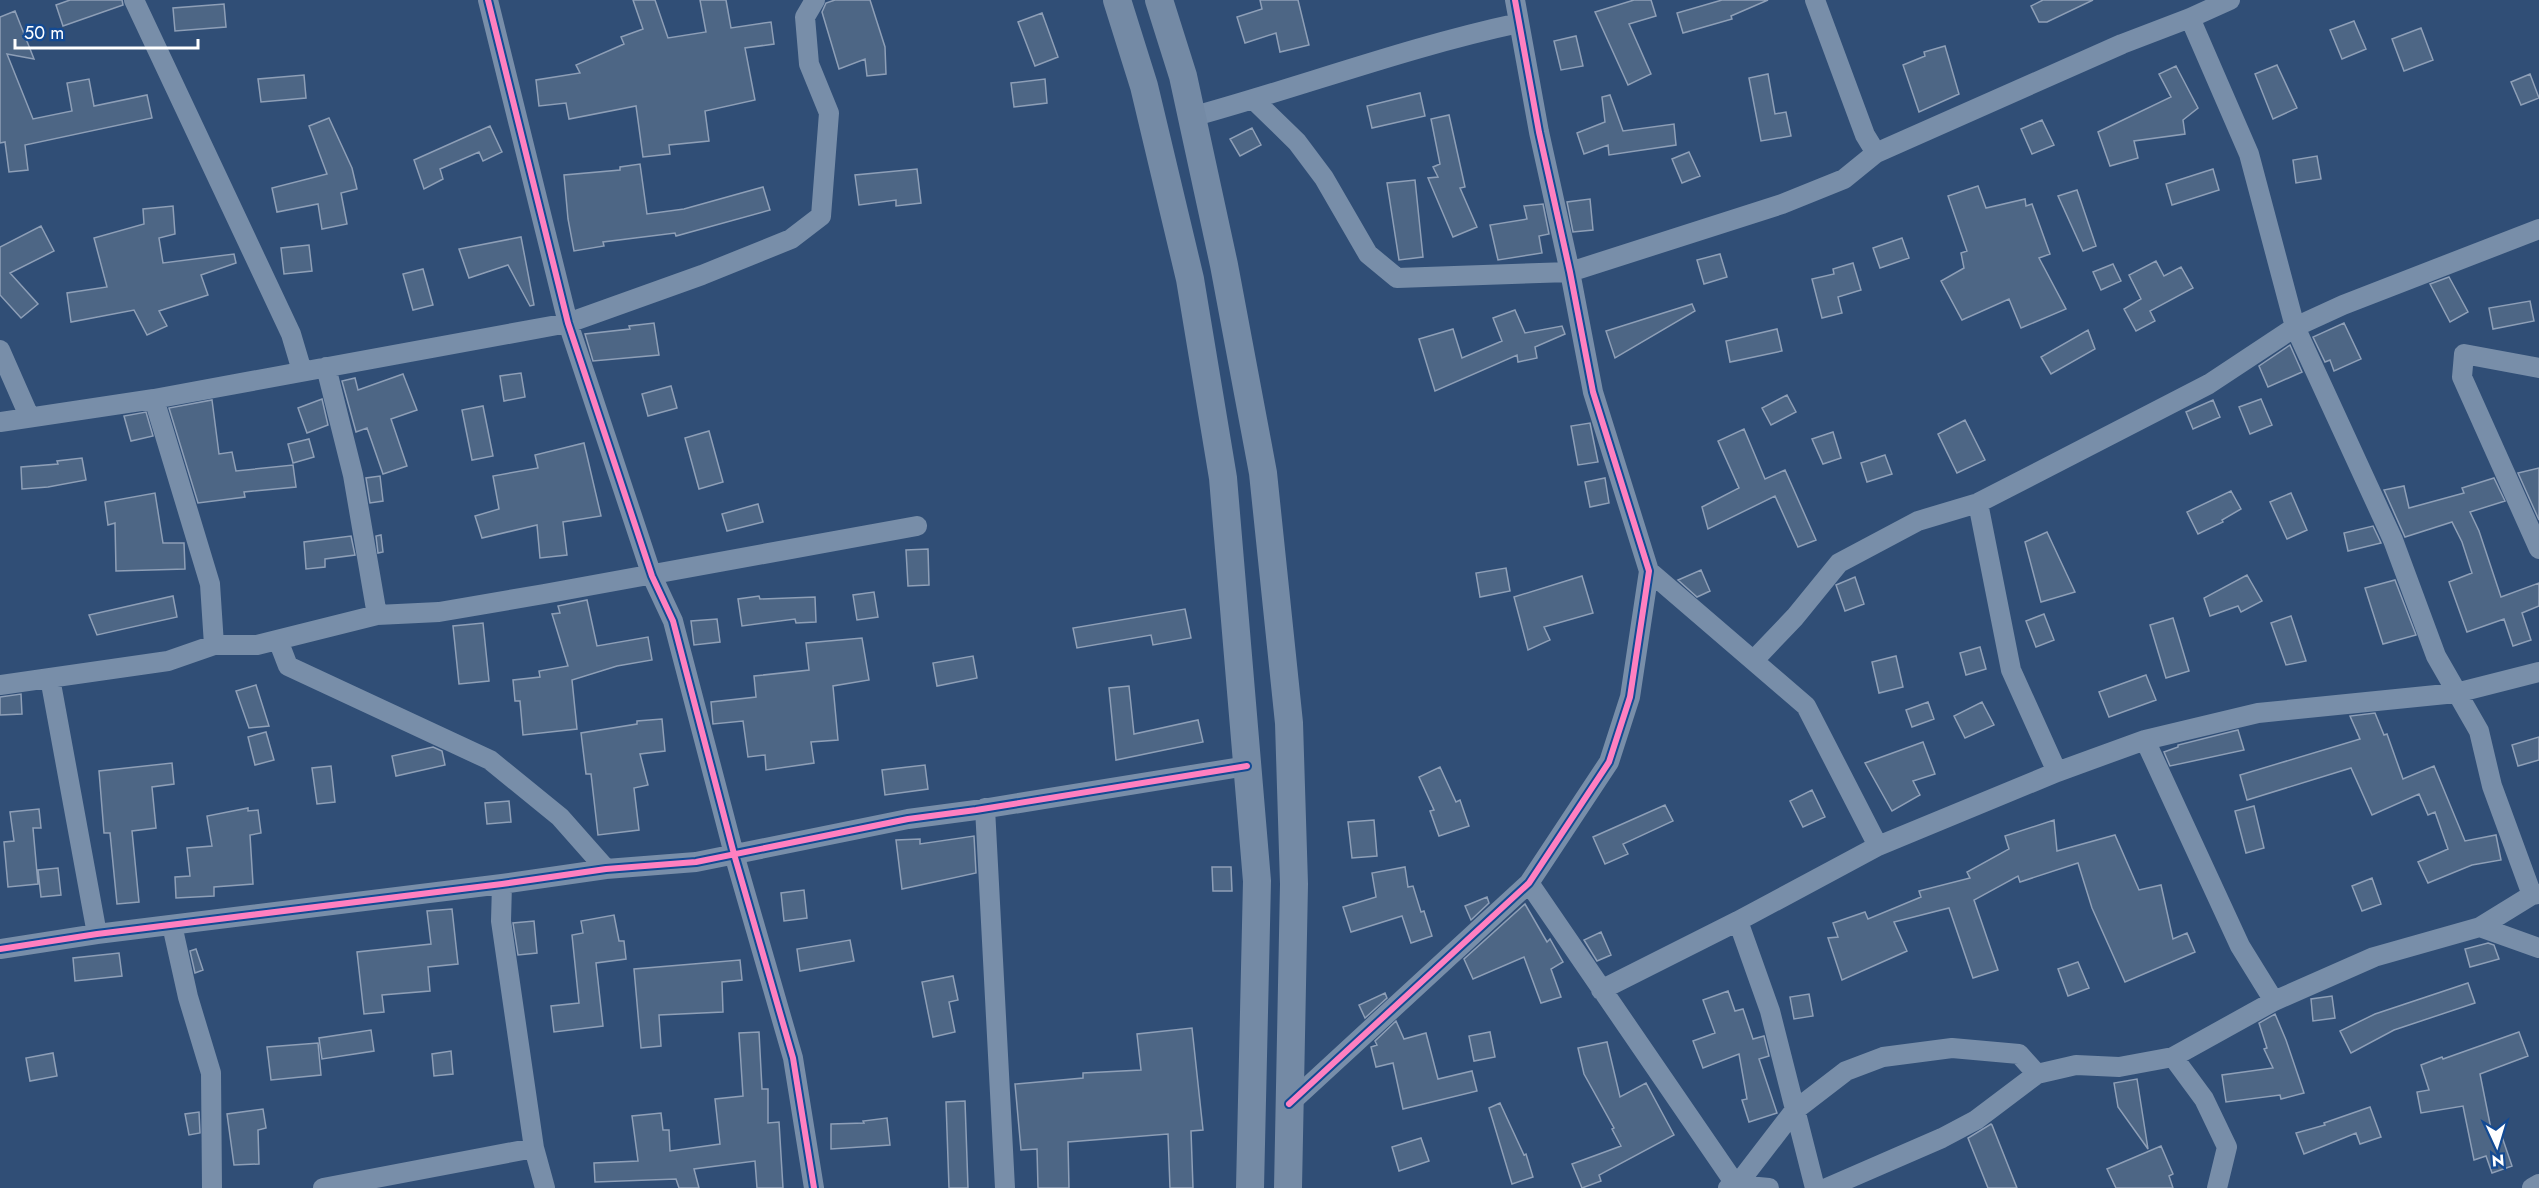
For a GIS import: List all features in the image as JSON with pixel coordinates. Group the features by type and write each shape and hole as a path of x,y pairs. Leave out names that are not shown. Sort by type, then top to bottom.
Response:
{"main road":[{"path":"1117,0 1144,86 1190,279 1223,478 1257,881 1250,1188"},
{"path":"1159,0 1182,76 1224,265 1263,473 1289,723 1294,884 1288,1188"}],"street":[{"path":"134,0 291,334 302,371"},
{"path":"488,0 568,323 652,576 673,621 734,854 793,1058 814,1188"},
{"path":"0,422 154,399 568,323 702,275 791,239 820,216 829,114 809,64 806,17 815,0"},
{"path":"1289,1104 1529,883 1609,762 1630,697 1649,571 1593,392 1570,272 1539,132 1515,0"},
{"path":"1815,0 1865,135 1876,153"},
{"path":"1254,100 1304,151 1324,178 1368,254 1397,278 1570,272 1782,204 1844,178 1876,153 2122,44 2230,0"},
{"path":"1827,1188 1942,1138 1976,1120 2037,1074 2076,1065 2119,1067 2173,1057 2274,1001 2374,957 2480,927 2536,894 2492,786 2479,731 2436,656 2394,540 2295,327 2249,154 2190,18"},
{"path":"1191,117 1254,100 1451,38 1519,23"},
{"path":"1754,660 1795,617 1839,563 1918,521 1978,503 2210,384 2295,327 2343,305 2539,229"},
{"path":"0,350 29,416"},
{"path":"2539,368 2464,354 2462,377 2539,549"},
{"path":"326,367 353,475 377,615"},
{"path":"154,399 210,584 214,645"},
{"path":"1978,503 2011,670 2057,772"},
{"path":"0,685 168,661 214,645 257,645 377,615 439,612 652,576 917,526"},
{"path":"1649,571 1806,706 1878,846"},
{"path":"278,640 288,666 490,760 560,817 606,869"},
{"path":"1601,990 1738,921 1878,846 2057,772 2145,740 2258,713 2456,693 2539,672"},
{"path":"50,678 97,934"},
{"path":"2145,740 2240,946 2274,1001"},
{"path":"0,949 97,934 606,869 696,862 908,819 1248,766"},
{"path":"985,808 1005,1188"},
{"path":"1529,883 1734,1187"},
{"path":"502,884 501,921 534,1148 545,1188"},
{"path":"1738,921 1770,1011 1815,1188"},
{"path":"172,925 188,997 211,1073 212,1188"},
{"path":"2480,927 2539,948"},
{"path":"1734,1187 1794,1111 1846,1071 1883,1057 1952,1048 2019,1054 2037,1074"},
{"path":"2173,1057 2204,1099 2227,1147 2217,1188"},
{"path":"323,1188 534,1148"},
{"path":"2532,1188 2539,1184"},
{"path":"1734,1187 1769,1188"}],"building":[{"path":"70,0 122,0 123,5 63,26 56,5"},
{"path":"633,0 655,0 668,38 706,32 700,0 726,0 731,28 771,22 774,44 745,48 755,100 705,111 709,141 669,145 670,154 643,157 636,106 569,119 566,103 539,106 536,80 580,73 576,65 624,44 621,37 643,29"},
{"path":"835,0 870,0 885,47 886,74 867,76 865,59 839,69 822,12 826,3"},
{"path":"1260,0 1298,0 1309,45 1280,52 1276,33 1245,43 1237,17 1262,9"},
{"path":"1634,0 1651,0 1656,16 1629,24 1651,74 1628,85 1595,12"},
{"path":"1722,0 1768,0 1731,16 1732,19 1683,33 1677,13"},
{"path":"2043,0 2093,0 2047,22 2039,22 2031,6"},
{"path":"224,4 226,27 175,31 173,8"},
{"path":"15,11 34,59 7,54 33,119 72,111 67,83 89,79 94,106 147,95 152,118 25,145 28,170 9,172 5,142 0,143 0,17"},
{"path":"1042,13 1058,57 1035,66 1018,22"},
{"path":"2354,21 2366,49 2342,59 2330,30"},
{"path":"2421,28 2433,60 2404,71 2392,39"},
{"path":"1576,36 1583,66 1561,70 1554,41"},
{"path":"1945,46 1959,94 1919,112 1903,65 1925,56 1924,52"},
{"path":"2277,65 2297,108 2273,119 2255,74"},
{"path":"2176,66 2198,108 2183,120 2185,134 2134,141 2138,158 2110,166 2098,132 2171,97 2159,74"},
{"path":"1768,74 1775,114 1786,112 1791,136 1761,141 1749,78"},
{"path":"2530,74 2539,98 2521,105 2511,82"},
{"path":"304,75 306,98 261,102 258,79"},
{"path":"1045,79 1047,103 1014,107 1011,83"},
{"path":"1420,93 1425,116 1372,128 1367,106"},
{"path":"1610,95 1623,131 1674,124 1676,145 1609,155 1608,145 1584,154 1577,133 1605,122 1602,97"},
{"path":"1449,115 1465,187 1460,188 1477,227 1453,237 1428,178 1438,177 1433,167 1440,164 1431,119"},
{"path":"329,118 352,168 357,189 341,193 347,224 322,229 318,204 277,212 272,188 327,174 309,126"},
{"path":"2042,120 2054,145 2032,154 2021,129"},
{"path":"490,126 502,152 483,161 479,152 440,169 443,179 424,189 414,160"},
{"path":"1252,128 1261,145 1240,156 1230,139"},
{"path":"1689,152 1700,176 1682,183 1672,159"},
{"path":"2317,156 2321,179 2296,183 2293,160"},
{"path":"640,164 647,214 684,209 763,187 770,210 676,236 675,233 603,242 604,246 574,251 564,175 620,170 620,167"},
{"path":"917,169 921,203 896,206 896,200 859,205 855,175"},
{"path":"2213,169 2219,190 2172,205 2166,184"},
{"path":"1415,180 1423,257 1399,260 1387,183"},
{"path":"1978,186 1986,208 2025,199 2026,206 2032,204 2050,254 2039,258 2066,309 2021,328 2009,299 1962,320 1941,281 1964,268 1961,253 1967,251 1948,196"},
{"path":"2077,190 2096,246 2083,251 2058,196"},
{"path":"1590,199 1593,230 1573,232 1567,202"},
{"path":"1543,204 1549,234 1539,236 1542,253 1498,260 1490,225 1527,219 1524,206"},
{"path":"173,206 175,234 159,238 163,263 234,254 236,263 201,275 208,295 159,311 167,326 147,335 134,310 71,322 67,293 107,287 94,238 144,224 143,209"},
{"path":"41,226 54,251 10,273 38,304 21,318 0,295 0,247"},
{"path":"521,237 534,305 530,306 508,265 469,278 459,249"},
{"path":"1902,238 1909,258 1880,268 1873,248"},
{"path":"309,245 312,271 284,274 281,248"},
{"path":"1720,254 1727,277 1704,284 1697,260"},
{"path":"2156,261 2164,276 2181,267 2193,288 2150,311 2155,321 2136,331 2124,309 2141,299 2129,275"},
{"path":"1853,263 1861,290 1838,297 1842,313 1822,318 1812,279 1834,274 1833,269"},
{"path":"2113,264 2121,281 2101,290 2093,272"},
{"path":"423,269 433,305 413,310 403,274"},
{"path":"2449,277 2468,312 2450,322 2430,284"},
{"path":"2530,301 2534,321 2493,329 2489,308"},
{"path":"1692,304 1695,311 1615,358 1606,331"},
{"path":"1515,310 1525,333 1562,326 1565,334 1535,347 1537,358 1518,362 1517,355 1435,391 1419,339 1453,329 1462,358 1502,341 1493,318"},
{"path":"654,323 659,355 593,361 585,334 630,329 629,326"},
{"path":"2344,323 2361,359 2334,371 2330,360 2325,362 2313,337"},
{"path":"1777,329 1782,351 1730,362 1726,341"},
{"path":"2088,330 2095,349 2051,374 2041,357"},
{"path":"2290,345 2302,372 2268,387 2259,366"},
{"path":"521,373 525,397 504,401 500,376"},
{"path":"403,374 417,410 391,419 407,466 383,474 367,428 356,432 342,381 355,378 358,390"},
{"path":"671,386 677,408 648,416 642,394"},
{"path":"1787,395 1796,412 1771,425 1762,408"},
{"path":"322,399 328,425 307,433 298,408"},
{"path":"2261,399 2272,425 2250,434 2239,407"},
{"path":"212,400 219,454 232,452 236,471 293,465 296,487 244,492 245,497 198,503 169,408"},
{"path":"2213,400 2220,417 2193,429 2186,412"},
{"path":"483,406 493,456 472,460 462,410"},
{"path":"146,412 153,436 131,441 124,416"},
{"path":"1965,420 1985,460 1957,473 1938,434"},
{"path":"1590,423 1598,462 1578,465 1571,426"},
{"path":"1744,429 1765,479 1785,470 1816,540 1798,547 1775,496 1708,529 1702,507 1739,488 1718,441"},
{"path":"709,431 723,482 699,489 685,438"},
{"path":"1833,432 1841,458 1823,464 1812,439"},
{"path":"309,439 314,457 293,463 288,444"},
{"path":"584,443 601,516 563,522 567,555 540,558 537,525 482,538 475,516 499,509 493,476 538,468 535,455"},
{"path":"1885,455 1892,474 1867,482 1861,463"},
{"path":"82,458 86,480 22,489 21,467 58,464 57,461"},
{"path":"2539,468 2539,520 2518,473"},
{"path":"380,476 383,501 370,503 366,478"},
{"path":"1605,478 1609,503 1590,507 1585,482"},
{"path":"2494,478 2505,501 2470,512 2479,531 2501,597 2539,583 2539,606 2522,613 2531,640 2513,646 2504,619 2467,632 2449,582 2472,573 2462,542 2452,522 2405,537 2384,490 2404,486 2409,508 2464,493 2462,488"},
{"path":"2231,491 2241,509 2222,520 2223,522 2198,534 2187,512"},
{"path":"155,493 163,543 184,543 185,569 116,571 115,523 108,525 105,502"},
{"path":"2291,493 2307,530 2287,539 2270,502"},
{"path":"758,504 763,522 727,531 722,514"},
{"path":"2373,526 2381,543 2348,551 2344,533"},
{"path":"2047,532 2075,592 2041,602 2025,542"},
{"path":"381,535 383,552 378,553 376,536"},
{"path":"351,536 355,555 325,559 325,567 306,569 304,542"},
{"path":"928,549 929,585 908,586 906,550"},
{"path":"1506,568 1510,591 1480,597 1476,573"},
{"path":"1701,570 1710,591 1697,597 1678,580"},
{"path":"2247,575 2262,601 2241,612 2238,606 2210,616 2204,598"},
{"path":"1582,576 1593,613 1544,627 1550,640 1528,650 1514,597"},
{"path":"1855,577 1864,604 1845,611 1836,585"},
{"path":"2395,580 2416,635 2383,644 2365,588"},
{"path":"874,592 878,617 857,620 853,595"},
{"path":"173,596 177,617 97,635 89,615"},
{"path":"759,596 760,599 815,597 816,622 796,623 795,619 742,626 738,599"},
{"path":"587,600 597,646 648,637 652,660 617,666 572,680 577,729 523,735 520,701 515,701 513,680 540,677 539,671 568,666 552,614 560,613 558,606"},
{"path":"1185,609 1191,638 1153,645 1151,635 1077,648 1073,628"},
{"path":"2044,614 2054,640 2036,647 2026,621"},
{"path":"2291,616 2306,661 2286,665 2271,623"},
{"path":"2173,618 2189,671 2166,678 2150,625"},
{"path":"717,619 720,642 694,645 691,621"},
{"path":"483,623 489,681 459,684 453,626"},
{"path":"862,638 869,680 833,686 838,740 811,742 814,763 766,770 765,755 748,757 743,721 713,724 711,702 756,697 754,676 809,670 806,643"},
{"path":"1980,647 1986,669 1966,675 1960,653"},
{"path":"973,656 977,678 937,686 933,663"},
{"path":"1896,656 1903,687 1879,693 1872,662"},
{"path":"2146,675 2156,700 2109,717 2099,692"},
{"path":"256,685 269,726 249,728 236,691"},
{"path":"1129,686 1134,734 1198,720 1203,742 1116,760 1109,688"},
{"path":"21,694 22,714 0,715 0,697"},
{"path":"1928,702 1934,719 1912,727 1906,710"},
{"path":"1982,702 1994,725 1965,738 1954,716"},
{"path":"2375,713 2384,735 2387,734 2403,779 2434,766 2465,841 2496,835 2501,860 2472,865 2428,883 2418,862 2448,849 2435,812 2428,815 2419,794 2372,815 2351,768 2247,800 2240,775 2360,739 2350,716"},
{"path":"662,719 665,751 640,754 648,785 634,788 639,830 598,835 591,774 586,774 581,733 637,724 637,721"},
{"path":"2238,730 2244,750 2170,766 2164,752 2178,745"},
{"path":"266,732 274,760 255,765 248,737"},
{"path":"2539,737 2539,760 2518,766 2512,745"},
{"path":"1923,742 1935,774 1913,781 1920,795 1892,811 1865,763"},
{"path":"433,747 442,751 445,765 396,776 392,756"},
{"path":"172,763 174,784 152,787 156,828 132,831 139,902 117,904 110,833 104,833 99,771"},
{"path":"925,765 928,789 885,795 882,770"},
{"path":"331,766 335,802 317,804 312,768"},
{"path":"1440,767 1456,802 1460,800 1469,826 1439,836 1430,811 1434,810 1419,777"},
{"path":"1812,790 1825,817 1803,827 1790,801"},
{"path":"509,801 511,822 487,824 485,803"},
{"path":"1665,805 1673,821 1623,844 1628,854 1605,864 1593,837"},
{"path":"2254,806 2264,848 2246,853 2235,811"},
{"path":"248,808 248,811 258,810 261,833 250,835 253,884 214,887 214,896 176,898 175,877 190,876 187,848 212,846 207,816"},
{"path":"39,809 41,828 33,828 38,884 8,887 4,842 14,841 10,812"},
{"path":"1374,820 1377,856 1352,858 1348,822"},
{"path":"2054,820 2057,851 2115,835 2139,890 2161,885 2173,939 2187,933 2195,952 2125,982 2092,908 2078,863 2020,882 2018,876 1974,900 1998,970 1973,978 1949,908 1894,922 1907,951 1842,980 1828,938 1838,937 1833,923 1865,912 1868,919 1921,897 1919,891 1970,878 1967,872 2009,849 2005,836"},
{"path":"974,836 976,873 902,889 896,840 920,839 920,844"},
{"path":"1212,867 1231,867 1232,891 1213,891"},
{"path":"1405,867 1408,887 1413,886 1432,936 1411,943 1402,916 1351,932 1343,907 1376,897 1372,873"},
{"path":"58,868 61,895 41,897 38,870"},
{"path":"2372,878 2381,904 2362,911 2352,886"},
{"path":"804,890 807,918 784,921 781,893"},
{"path":"1487,897 1489,903 1471,920 1465,906"},
{"path":"1525,904 1547,942 1550,939 1563,962 1551,969 1561,997 1541,1003 1524,957 1473,979 1464,959"},
{"path":"452,909 458,964 428,967 430,991 382,995 384,1012 364,1014 357,952 431,944 427,911"},
{"path":"614,915 619,941 624,941 626,959 596,963 603,1026 554,1032 551,1006 579,1003 572,935 583,933 581,921"},
{"path":"534,921 537,953 518,955 513,923"},
{"path":"1601,932 1611,955 1597,961 1584,940"},
{"path":"850,940 854,961 800,971 797,949"},
{"path":"2488,943 2494,945 2499,959 2470,967 2465,949"},
{"path":"196,949 203,970 195,973 190,951"},
{"path":"119,953 122,976 75,981 73,958"},
{"path":"740,960 742,980 722,982 723,1012 659,1015 661,1046 641,1048 634,969"},
{"path":"2078,962 2089,988 2068,996 2058,969"},
{"path":"953,976 958,1000 949,1002 955,1032 933,1037 922,982"},
{"path":"2468,983 2475,1003 2394,1030 2351,1053 2340,1031 2375,1014"},
{"path":"1728,991 1735,1011 1743,1009 1753,1039 1764,1036 1769,1056 1759,1059 1777,1113 1749,1122 1742,1100 1747,1099 1739,1054 1703,1068 1693,1041 1715,1033 1703,1000"},
{"path":"1385,993 1387,998 1365,1018 1359,1005"},
{"path":"1809,994 1813,1016 1794,1019 1790,997"},
{"path":"2332,996 2335,1018 2313,1021 2311,999"},
{"path":"2275,1014 2304,1093 2281,1099 2280,1095 2226,1102 2222,1075 2273,1068 2264,1049 2267,1048 2259,1023"},
{"path":"1396,1021 1404,1039 1426,1033 1438,1079 1472,1071 1477,1091 1403,1109 1393,1063 1376,1067 1371,1047 1377,1045 1375,1041"},
{"path":"1192,1028 1203,1130 1191,1131 1193,1188 1170,1188 1168,1134 1068,1142 1069,1188 1038,1188 1037,1149 1021,1150 1015,1084 1083,1078 1083,1073 1141,1070 1137,1034"},
{"path":"371,1030 374,1051 322,1059 319,1038"},
{"path":"759,1032 762,1089 768,1089 768,1123 779,1122 783,1188 757,1188 755,1161 694,1169 699,1188 679,1188 676,1179 595,1182 594,1163 638,1161 632,1116 661,1113 663,1130 669,1130 670,1151 720,1144 715,1099 743,1096 739,1033"},
{"path":"1490,1032 1495,1057 1474,1061 1469,1036"},
{"path":"2519,1032 2528,1056 2480,1074 2492,1134 2500,1131 2512,1166 2492,1173 2486,1156 2474,1160 2463,1106 2421,1113 2417,1092 2429,1090 2421,1065"},
{"path":"1607,1042 1620,1097 1646,1083 1674,1135 1599,1175 1601,1181 1582,1188 1572,1164 1621,1146 1612,1129 1614,1128 1584,1074 1578,1048"},
{"path":"318,1043 321,1075 271,1080 267,1047"},
{"path":"451,1051 453,1074 434,1076 432,1054"},
{"path":"53,1053 57,1076 30,1081 26,1058"},
{"path":"2137,1079 2148,1149 2118,1107 2114,1083"},
{"path":"965,1101 968,1188 949,1188 946,1102"},
{"path":"1500,1103 1524,1155 1526,1154 1533,1177 1512,1184 1489,1108"},
{"path":"2370,1107 2381,1137 2360,1144 2356,1133 2304,1154 2296,1133 2325,1125 2324,1123"},
{"path":"263,1109 266,1128 258,1130 259,1164 234,1165 227,1114"},
{"path":"199,1112 200,1133 189,1135 185,1114"},
{"path":"887,1118 890,1145 831,1149 831,1124 864,1123 863,1121"},
{"path":"1991,1124 2017,1188 1988,1188 1968,1138"},
{"path":"1421,1138 1429,1161 1399,1171 1392,1147"},
{"path":"2161,1146 2173,1174 2169,1176 2173,1188 2116,1188 2107,1169"}],"cycle path":[{"path":"488,0 568,323 652,576 673,621 734,854 793,1058 814,1188"},
{"path":"1289,1104 1529,883 1609,762 1630,697 1649,571 1593,392 1570,272 1539,132 1515,0"},
{"path":"0,949 97,934 606,869 696,862 908,819 1247,766"}]}
